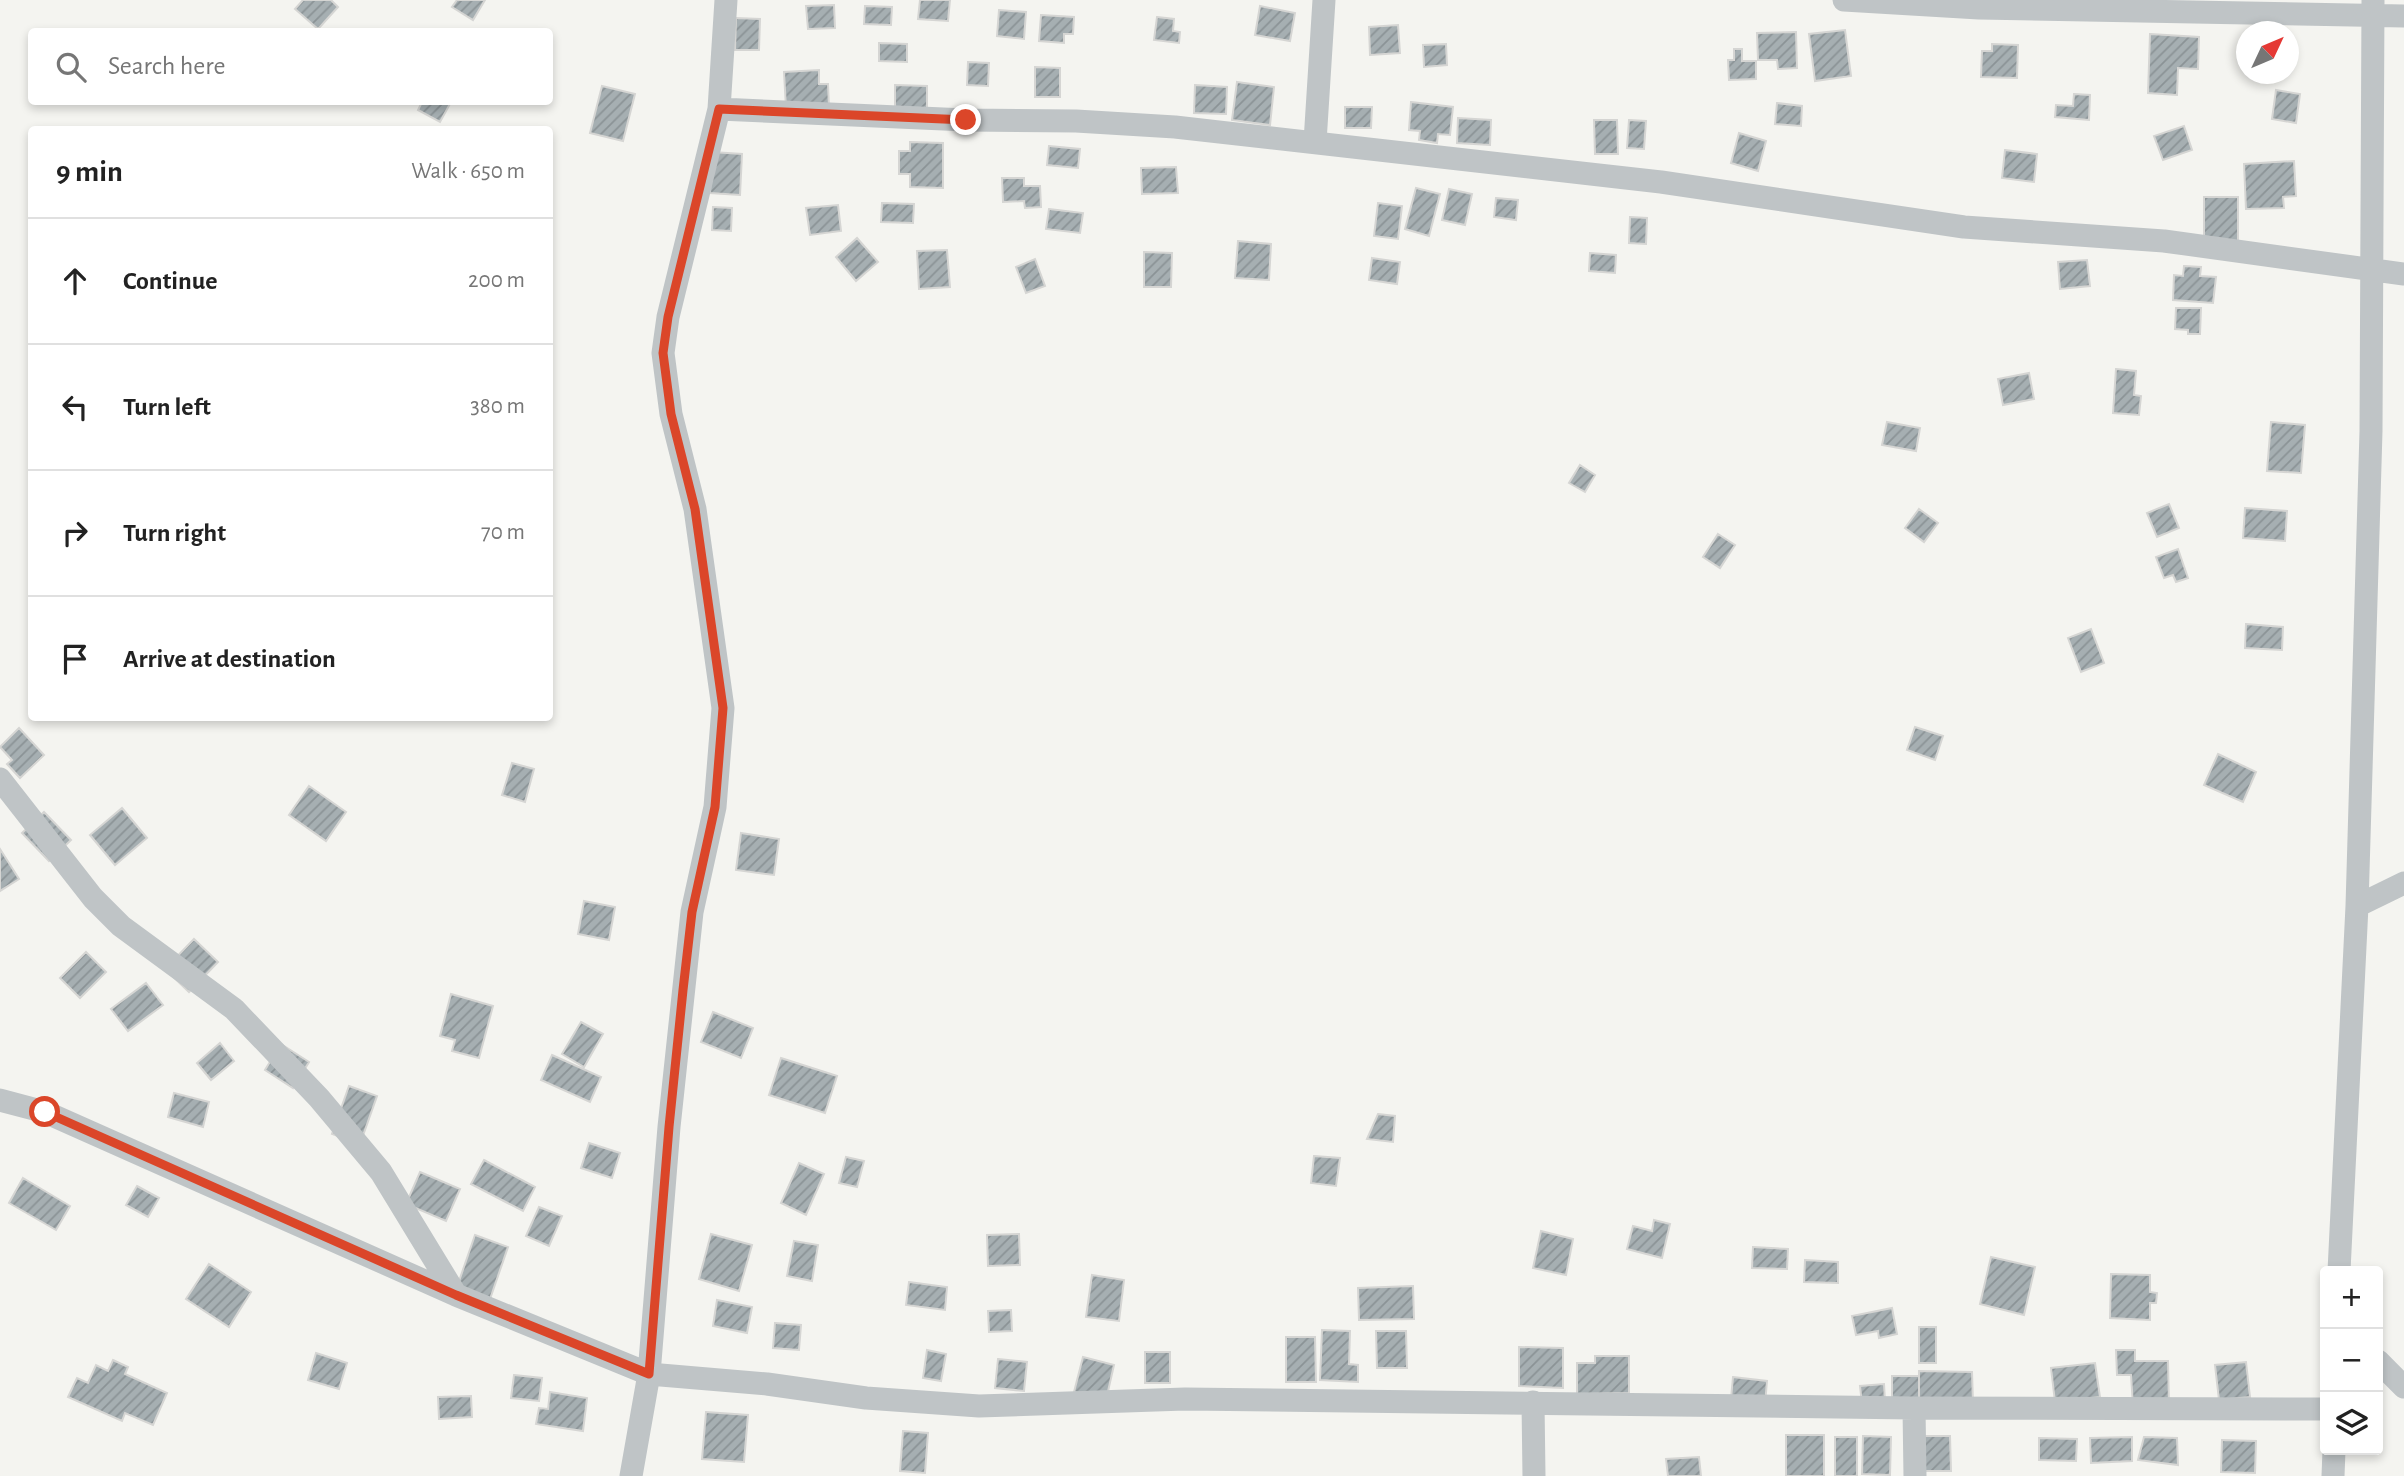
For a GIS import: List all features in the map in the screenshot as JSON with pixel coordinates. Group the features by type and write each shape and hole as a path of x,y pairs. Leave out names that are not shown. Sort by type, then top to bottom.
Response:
{"street":[{"path":"631,1476 649,1374 669,1127 692,912 715,807 723,708 695,509 671,414 663,353 668,317 719,109 726,0"},
{"path":"1315,142 1324,0"},
{"path":"1844,0 1979,8 2372,8 2404,16"},
{"path":"2339,1266 2357,906 2371,445 2372,8"},
{"path":"719,109 1175,127 1661,182 1964,227 2164,241 2404,274"},
{"path":"2,790 93,898 121,926 234,1009 319,1098 381,1172 456,1295"},
{"path":"2357,906 2404,883"},
{"path":"0,1100 45,1112 456,1295 649,1374 768,1384 866,1398 979,1406 1185,1399 1914,1408 2320,1409"},
{"path":"2383,1366 2404,1387"},
{"path":"1533,1402 1534,1476"},
{"path":"1914,1408 1916,1476"},
{"path":"2333,1476 2334,1455"}],"building":[{"path":"303,0 331,0 338,7 319,28 295,9"},
{"path":"457,0 485,0 473,20 452,7"},
{"path":"920,0 950,0 948,21 918,19"},
{"path":"834,5 835,28 808,29 806,6"},
{"path":"865,6 892,7 891,25 864,24"},
{"path":"1260,6 1295,13 1290,41 1255,35"},
{"path":"999,10 1026,12 1024,39 997,36"},
{"path":"1041,15 1074,17 1073,34 1064,34 1064,43 1039,41"},
{"path":"1157,17 1174,19 1173,31 1180,32 1179,43 1154,40"},
{"path":"736,18 760,19 759,50 735,50"},
{"path":"1398,25 1400,53 1370,55 1369,27"},
{"path":"1845,30 1851,76 1815,81 1809,34"},
{"path":"1796,32 1797,68 1778,69 1777,60 1758,60 1757,33"},
{"path":"2150,34 2199,37 2198,69 2178,68 2177,95 2148,93"},
{"path":"879,43 907,44 907,62 879,61"},
{"path":"1446,44 1447,65 1424,67 1423,45"},
{"path":"1992,44 2018,45 2017,78 1981,77 1982,51 1992,51"},
{"path":"1734,49 1742,49 1742,61 1756,61 1756,79 1729,80 1728,60 1734,60"},
{"path":"968,62 989,63 988,86 967,85"},
{"path":"1035,67 1060,68 1060,97 1035,97"},
{"path":"819,70 819,84 828,84 829,107 786,108 784,72"},
{"path":"1237,82 1274,87 1270,125 1232,120"},
{"path":"895,85 927,86 927,111 895,111"},
{"path":"1195,85 1227,87 1226,114 1194,113"},
{"path":"602,86 635,94 623,141 590,133"},
{"path":"2276,90 2300,94 2296,123 2272,119"},
{"path":"2074,94 2090,95 2089,120 2055,117 2056,105 2073,106"},
{"path":"1411,102 1453,107 1450,135 1438,134 1437,143 1419,140 1420,131 1409,130"},
{"path":"1777,103 1802,106 1801,126 1775,124"},
{"path":"420,105 449,105 440,122 418,110"},
{"path":"1345,107 1372,107 1371,128 1345,128"},
{"path":"1458,118 1491,120 1490,145 1457,143"},
{"path":"1594,120 1617,120 1618,154 1595,154"},
{"path":"1629,120 1646,121 1644,149 1627,148"},
{"path":"2184,126 2192,150 2163,160 2154,136"},
{"path":"1739,133 1766,141 1758,171 1731,163"},
{"path":"910,142 943,143 943,188 910,187 910,174 899,174 899,151 910,151"},
{"path":"1049,146 1080,149 1078,168 1047,165"},
{"path":"2005,150 2037,154 2034,182 2002,178"},
{"path":"712,152 742,154 740,195 710,193"},
{"path":"2294,161 2296,196 2283,197 2284,208 2246,209 2244,164"},
{"path":"1176,167 1178,193 1142,194 1141,168"},
{"path":"1002,178 1024,178 1024,186 1040,186 1041,207 1025,208 1024,201 1003,202"},
{"path":"1416,188 1440,194 1429,236 1405,229"},
{"path":"1449,189 1472,194 1465,225 1442,220"},
{"path":"2204,197 2238,197 2238,241 2204,241"},
{"path":"1496,198 1518,200 1516,220 1494,217"},
{"path":"882,203 914,204 913,223 881,222"},
{"path":"1378,203 1402,206 1398,239 1374,236"},
{"path":"838,205 841,231 810,235 806,208"},
{"path":"713,207 732,208 731,231 712,230"},
{"path":"1049,209 1083,213 1080,233 1046,229"},
{"path":"1630,217 1647,218 1646,244 1629,243"},
{"path":"857,238 878,262 856,281 836,257"},
{"path":"1238,241 1271,244 1269,280 1235,278"},
{"path":"947,250 950,287 919,289 917,251"},
{"path":"1144,252 1172,253 1171,287 1144,287"},
{"path":"1590,253 1616,255 1615,273 1589,271"},
{"path":"1372,258 1400,262 1397,284 1369,280"},
{"path":"1035,259 1045,286 1026,293 1016,267"},
{"path":"2087,260 2090,286 2060,289 2058,262"},
{"path":"2184,266 2201,267 2200,276 2216,277 2213,303 2173,300 2174,275 2183,276"},
{"path":"2176,308 2201,308 2200,334 2188,334 2188,330 2175,329"},
{"path":"2116,369 2136,371 2134,395 2141,396 2139,415 2113,413"},
{"path":"2029,373 2034,399 2003,405 1998,379"},
{"path":"1887,422 1920,428 1916,451 1882,445"},
{"path":"2271,422 2305,425 2301,473 2267,471"},
{"path":"1580,465 1595,475 1585,492 1569,483"},
{"path":"2169,504 2179,528 2157,537 2147,513"},
{"path":"2245,508 2287,511 2285,541 2243,538"},
{"path":"1919,509 1938,523 1924,542 1905,528"},
{"path":"1718,534 1735,545 1720,568 1703,557"},
{"path":"2178,549 2188,578 2176,582 2173,575 2164,578 2156,557"},
{"path":"2246,624 2283,627 2282,650 2245,648"},
{"path":"2091,629 2104,663 2081,672 2068,638"},
{"path":"1915,727 1943,736 1935,760 1907,750"},
{"path":"19,728 44,755 20,778 7,764 12,760 0,747"},
{"path":"2218,754 2256,772 2243,802 2204,785"},
{"path":"512,763 534,769 525,802 502,795"},
{"path":"309,786 346,812 326,841 289,815"},
{"path":"122,808 147,838 115,865 90,835"},
{"path":"44,812 71,840 49,861 22,833"},
{"path":"741,833 779,839 774,875 736,870"},
{"path":"0,849 19,879 0,891"},
{"path":"584,901 615,907 609,940 578,934"},
{"path":"194,939 218,962 189,992 165,969"},
{"path":"86,952 106,972 80,998 60,978"},
{"path":"146,983 163,1005 128,1031 111,1009"},
{"path":"451,994 493,1006 479,1058 452,1051 455,1040 440,1036"},
{"path":"713,1012 753,1028 741,1058 701,1042"},
{"path":"581,1022 603,1034 584,1067 562,1054"},
{"path":"220,1043 234,1061 211,1080 197,1063"},
{"path":"281,1044 309,1062 293,1088 265,1070"},
{"path":"552,1055 601,1077 590,1102 541,1080"},
{"path":"781,1058 837,1076 825,1113 769,1095"},
{"path":"349,1086 377,1096 360,1144 332,1134"},
{"path":"174,1093 209,1102 203,1127 168,1117"},
{"path":"1378,1114 1395,1116 1393,1142 1367,1139"},
{"path":"589,1143 620,1153 612,1178 581,1168"},
{"path":"1314,1156 1340,1158 1336,1186 1311,1183"},
{"path":"846,1157 864,1161 857,1187 839,1183"},
{"path":"484,1160 535,1187 523,1211 471,1184"},
{"path":"799,1163 824,1174 806,1215 781,1203"},
{"path":"420,1172 460,1189 446,1221 406,1204"},
{"path":"23,1178 70,1206 56,1230 9,1203"},
{"path":"137,1186 159,1198 148,1217 126,1205"},
{"path":"539,1207 562,1216 549,1246 526,1236"},
{"path":"1654,1220 1670,1224 1662,1258 1627,1249 1633,1226 1652,1231"},
{"path":"1541,1231 1573,1239 1566,1275 1533,1268"},
{"path":"711,1234 752,1245 739,1291 699,1279"},
{"path":"1019,1234 1020,1265 988,1266 987,1235"},
{"path":"475,1235 508,1247 490,1299 457,1287"},
{"path":"794,1241 818,1245 812,1281 787,1276"},
{"path":"1753,1247 1788,1249 1787,1269 1752,1268"},
{"path":"1991,1257 2035,1267 2024,1315 1980,1304"},
{"path":"1805,1260 1838,1262 1838,1283 1804,1282"},
{"path":"209,1264 251,1292 229,1327 186,1299"},
{"path":"2111,1274 2150,1275 2150,1292 2157,1293 2156,1303 2150,1303 2150,1320 2110,1318"},
{"path":"1092,1275 1124,1280 1119,1321 1086,1317"},
{"path":"909,1282 947,1287 945,1310 906,1305"},
{"path":"1413,1286 1414,1319 1359,1320 1358,1288"},
{"path":"717,1300 752,1307 747,1333 713,1326"},
{"path":"1892,1308 1897,1334 1879,1338 1878,1331 1856,1335 1852,1316"},
{"path":"1011,1310 1012,1331 989,1332 988,1311"},
{"path":"775,1323 801,1325 799,1350 773,1348"},
{"path":"1919,1327 1936,1327 1936,1363 1919,1363"},
{"path":"1322,1330 1350,1331 1349,1364 1358,1365 1358,1382 1320,1380"},
{"path":"1376,1331 1406,1331 1407,1368 1377,1368"},
{"path":"1286,1337 1315,1337 1316,1382 1286,1382"},
{"path":"1519,1347 1563,1348 1563,1388 1519,1386"},
{"path":"927,1350 946,1354 941,1381 923,1378"},
{"path":"2116,1350 2135,1350 2135,1361 2168,1361 2169,1405 2133,1406 2131,1375 2117,1375"},
{"path":"1145,1352 1170,1352 1170,1383 1145,1383"},
{"path":"316,1353 347,1363 339,1389 308,1380"},
{"path":"1595,1356 1629,1356 1629,1393 1577,1394 1577,1363 1595,1363"},
{"path":"1083,1357 1114,1365 1106,1400 1074,1392"},
{"path":"998,1359 1027,1362 1024,1391 995,1388"},
{"path":"113,1360 128,1367 125,1374 167,1393 153,1425 125,1413 122,1421 68,1397 77,1378 88,1383 96,1365 108,1371"},
{"path":"2246,1362 2250,1397 2219,1400 2215,1365"},
{"path":"2095,1363 2100,1397 2055,1402 2051,1368"},
{"path":"1919,1371 1972,1372 1973,1403 1919,1403"},
{"path":"514,1375 542,1378 539,1401 511,1398"},
{"path":"1892,1376 1919,1376 1919,1403 1892,1403"},
{"path":"1733,1377 1767,1381 1765,1404 1731,1399"},
{"path":"1884,1384 1885,1401 1862,1404 1860,1386"},
{"path":"550,1392 587,1398 583,1431 536,1424 539,1408 548,1409"},
{"path":"471,1396 472,1417 439,1419 438,1397"},
{"path":"706,1412 748,1415 744,1462 702,1459"},
{"path":"903,1431 928,1433 925,1473 900,1471"},
{"path":"1786,1435 1824,1435 1824,1476 1786,1476"},
{"path":"1863,1436 1891,1437 1890,1475 1862,1474"},
{"path":"1921,1436 1950,1436 1951,1471 1922,1471"},
{"path":"1835,1437 1857,1437 1857,1476 1835,1476"},
{"path":"2132,1437 2132,1461 2091,1463 2090,1438"},
{"path":"2144,1437 2177,1438 2178,1465 2138,1460"},
{"path":"2039,1438 2077,1439 2076,1461 2039,1460"},
{"path":"2222,1440 2256,1441 2255,1473 2221,1472"},
{"path":"1699,1457 1701,1476 1668,1476 1666,1459"}],"route":[{"path":"45,1112 456,1295 649,1374 683,990 692,912 715,807 723,708 695,509 671,414 663,353 668,317 719,109 966,120"}]}
